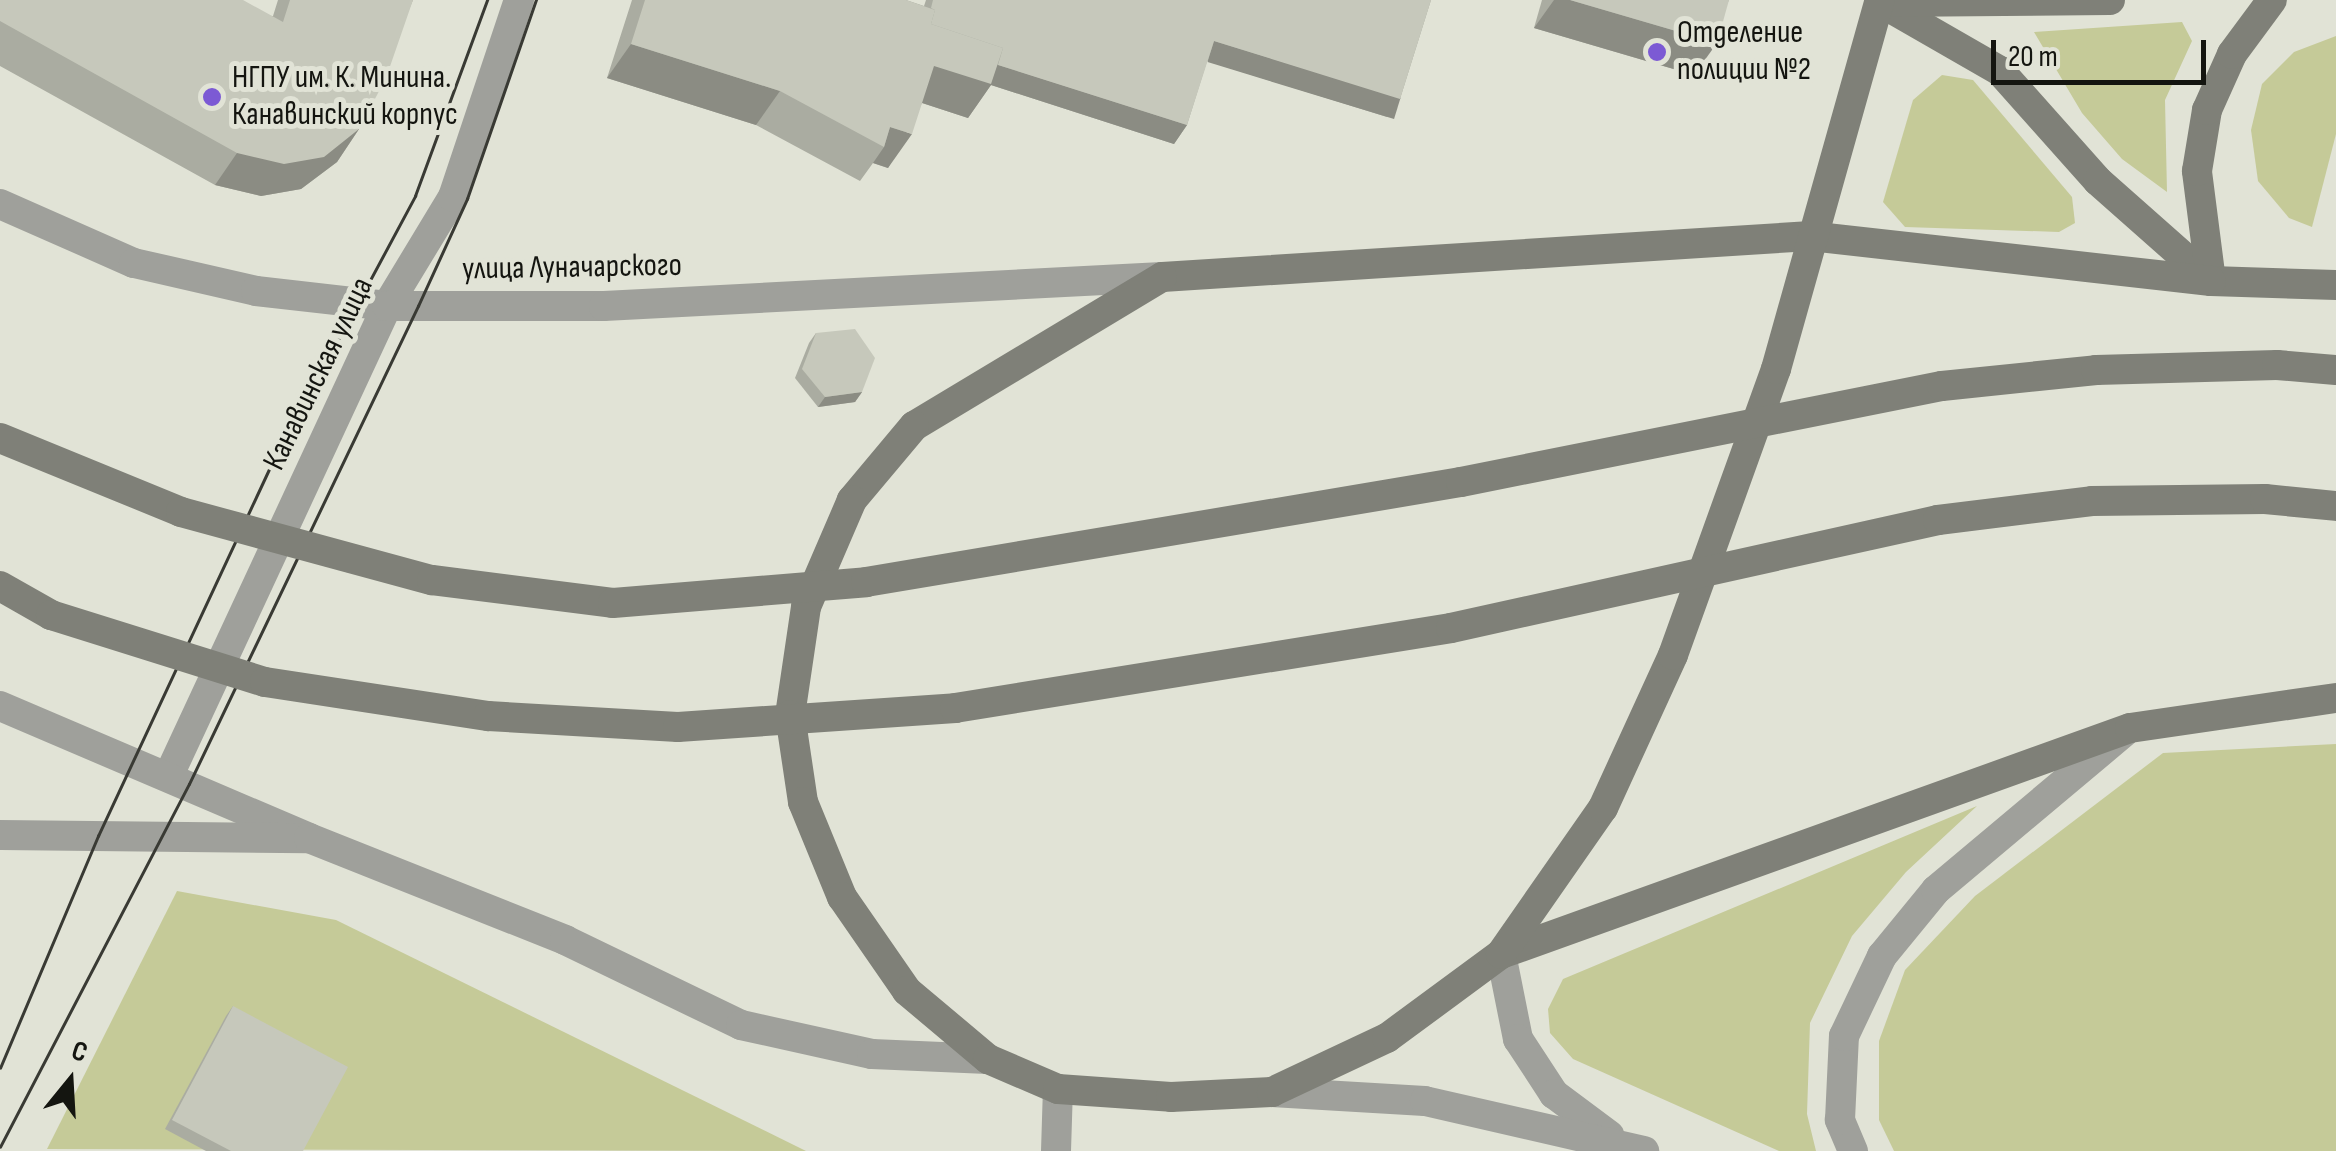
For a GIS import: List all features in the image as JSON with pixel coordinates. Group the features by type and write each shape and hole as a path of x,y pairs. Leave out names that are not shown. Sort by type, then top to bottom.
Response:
{"main road":[{"path":"1880,1 2110,0"},
{"path":"2210,281 2198,171 2207,110 2232,54 2272,0"},
{"path":"1500,954 1603,808 1673,655 1776,369 1880,1"},
{"path":"1880,1 2000,70 2098,181 2210,281"},
{"path":"2336,285 2210,281 1811,236 1162,277 914,426 852,500 806,607 790,714 803,802 842,897 906,991 988,1059 1058,1089 1172,1097 1272,1092 1387,1038 1500,954 2130,728 2336,698"},
{"path":"0,438 181,512 396,570 612,603 866,582 1462,482 1942,386 2096,370 2277,365 2336,370"},
{"path":"0,586 51,615 264,682 488,716 678,727 955,708 1451,628 1938,520 2092,501 2264,499 2336,506"}],"street":[{"name":"Канавинская улица","path":"169,775 387,306 453,197 519,0"},
{"name":"улица Луначарского","path":"0,204 134,263 256,291 387,306 604,306 1162,277"},
{"path":"0,706 309,838 565,940 741,1025 872,1054 988,1059"},
{"path":"1853,1151 1840,1120 1844,1036 1882,956 1936,890 2130,728"},
{"path":"0,835 309,838"},
{"path":"1500,954 1518,1039 1554,1094 1632,1147"},
{"path":"1056,1151 1058,1089"},
{"path":"1272,1092 1425,1100 1632,1147"}],"green space":[{"path":"2182,22 2192,41 2165,100 2167,192 2122,159 2082,113 2034,32"},
{"path":"2336,36 2336,134 2312,227 2289,218 2258,181 2251,130 2262,84 2294,52"},
{"path":"1942,75 1973,80 2072,197 2075,223 2059,232 1905,227 1883,202 1913,100"},
{"path":"2336,744 2336,1151 1894,1151 1879,1120 1879,1041 1905,970 1975,896 2163,753"},
{"path":"1977,806 1906,872 1852,936 1810,1023 1807,1114 1816,1151 1779,1151 1573,1059 1550,1033 1548,1009 1563,979"},
{"path":"177,891 336,920 806,1151 47,1149"}],"building":[{"name":"НГПУ им. К. Минина. Канавинский корпус","path":"0,0 243,0 283,22 290,0 413,0 386,78 359,129 324,157 284,164 237,153 0,21"},
{"path":"645,0 906,0 935,10 931,24 1003,48 991,84 934,66 912,134 890,127 884,147 780,91 631,44"},
{"path":"933,0 1431,0 1400,99 1214,41 1187,125 998,65 1003,48 931,24"},
{"path":"1570,0 1729,0 1717,43"},
{"path":"855,329 875,358 862,392 825,397 802,369 816,333"},
{"path":"233,1006 348,1067 303,1151 231,1151 172,1120"}],"tram line":[{"path":"0,1068 98,836 272,463 415,196 487,0"},
{"path":"0,1147 189,784 418,306 467,199 536,0"}],"place":[{"name":"Отделение полиции №2","path":"1657,52"},
{"name":"НГПУ им. К. Минина. Канавинский корпус","path":"212,97"}]}
